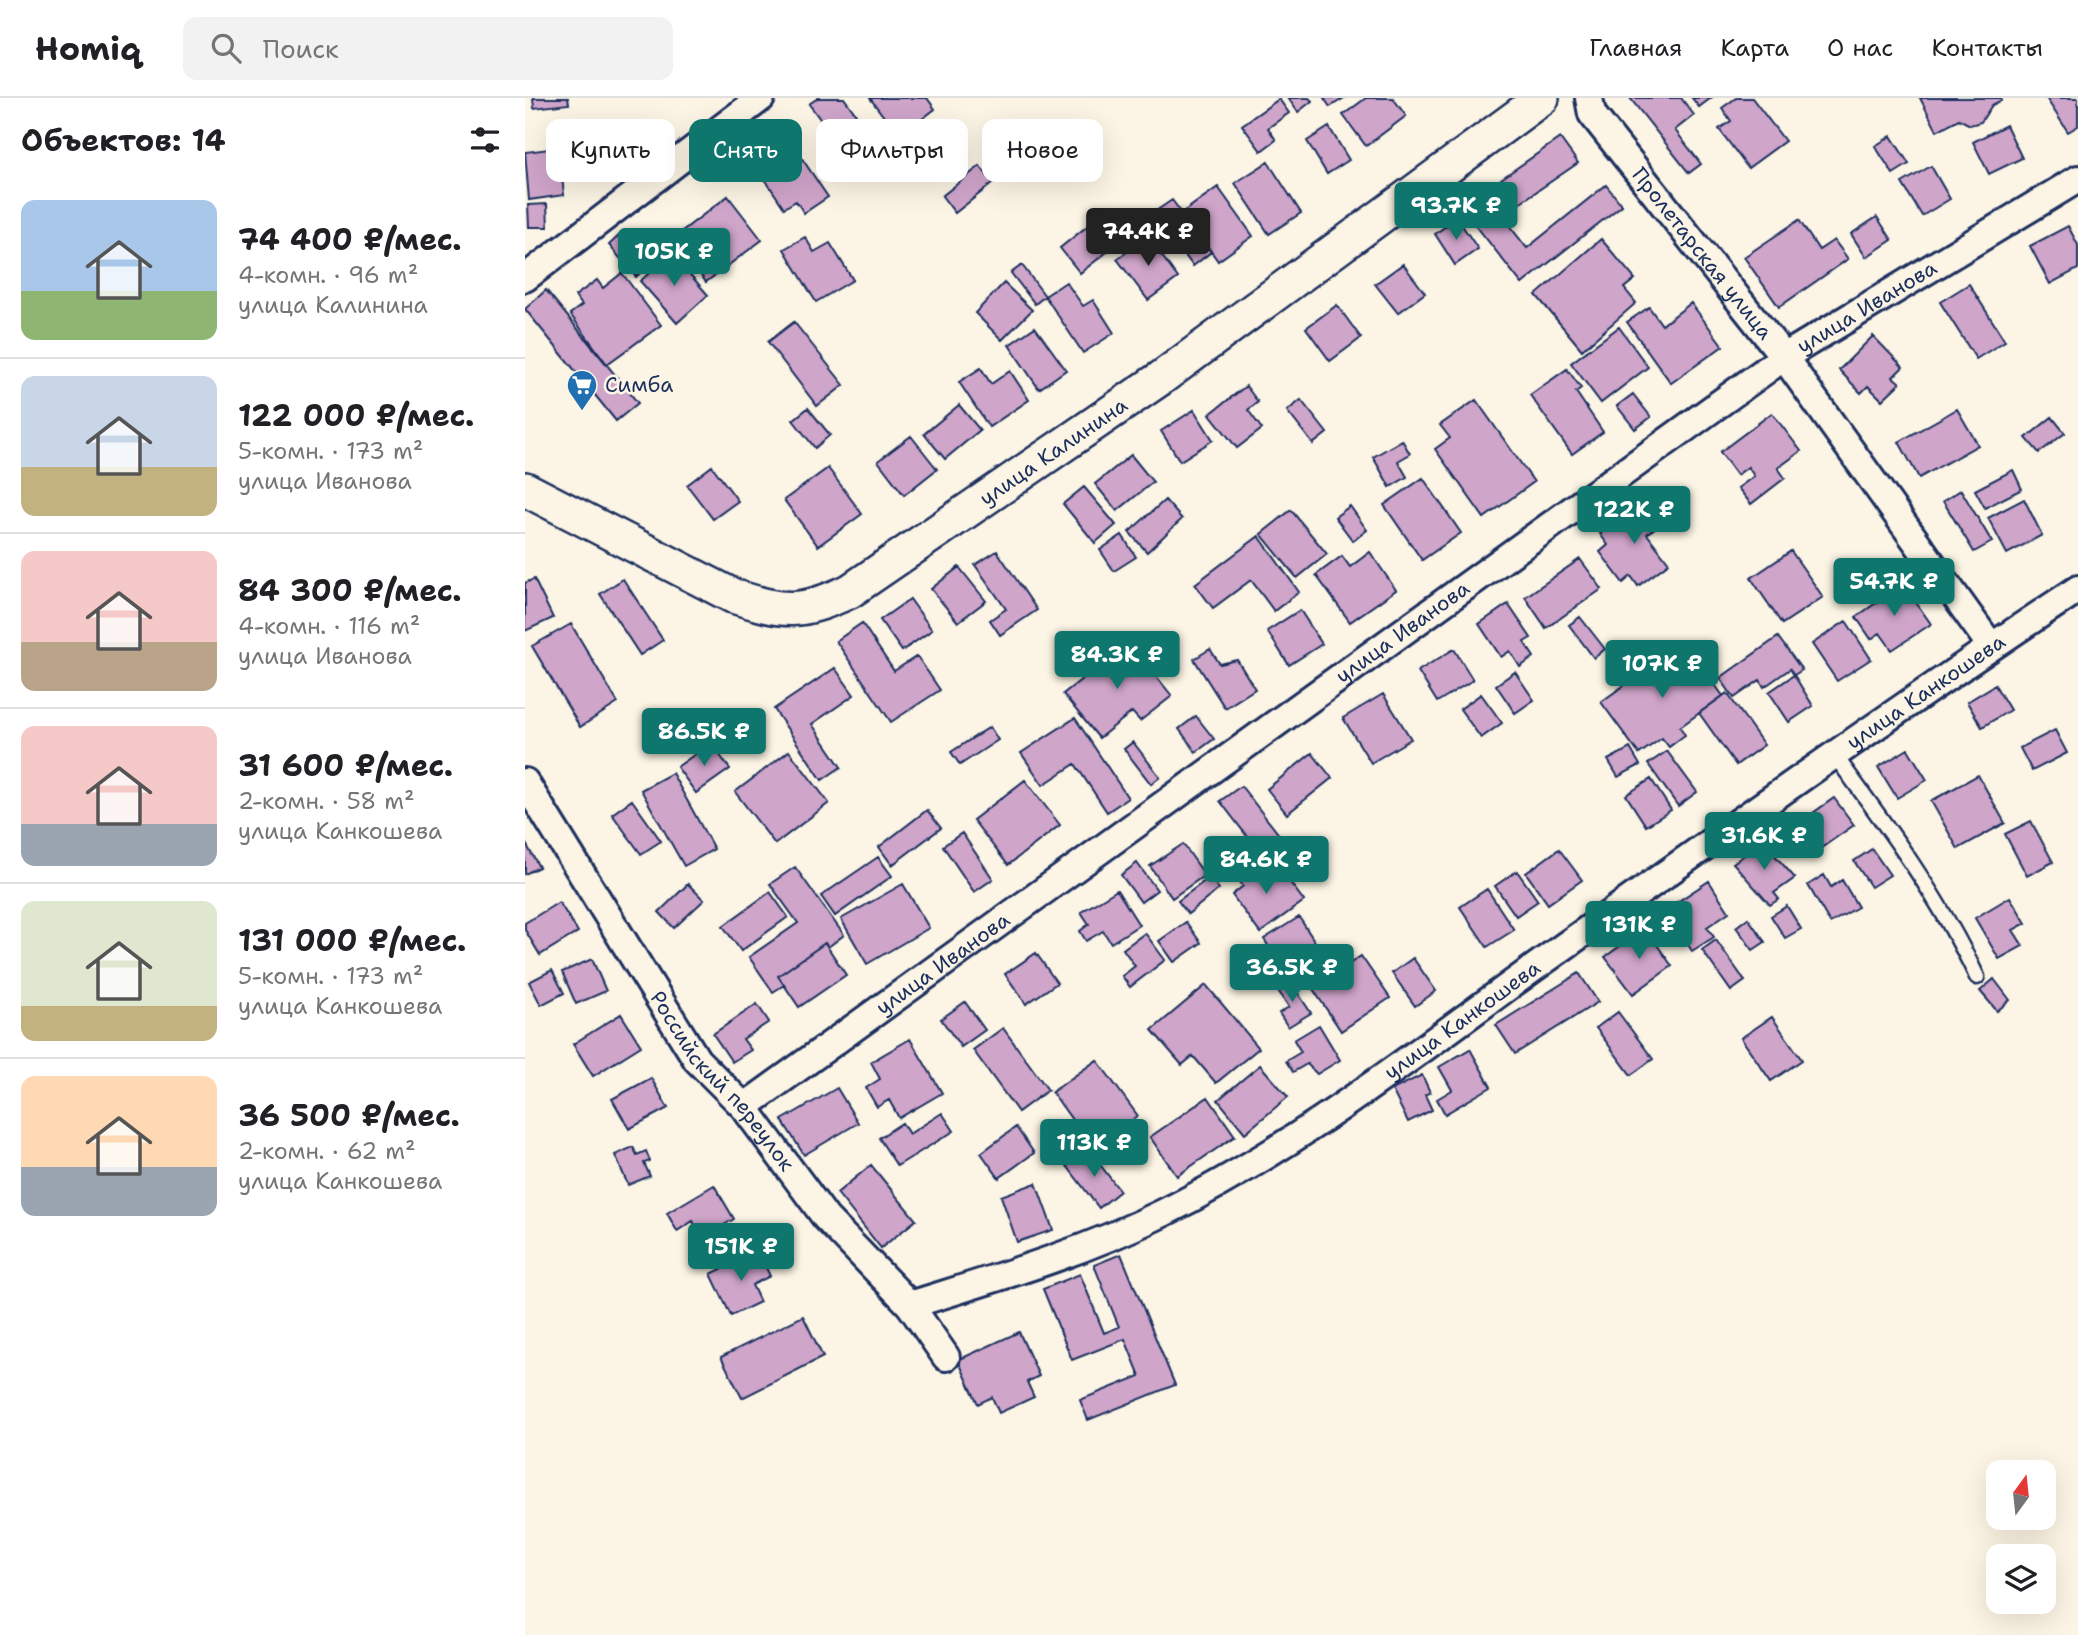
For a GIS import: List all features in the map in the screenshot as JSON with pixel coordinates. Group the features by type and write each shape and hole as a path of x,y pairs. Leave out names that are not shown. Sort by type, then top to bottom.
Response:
{"street":[{"path":"525,278 761,98"},
{"name":"улица Калинина","path":"525,489 733,596 794,611 821,605 851,592 1161,379 1542,98"},
{"name":"Пролетарская улица","path":"1589,98 1592,114 1784,357 1991,646"},
{"name":"улица Иванова","path":"744,1107 1784,357 2078,180"},
{"name":"улица Канкошева","path":"910,1305 1062,1257 1164,1213 1273,1151 1395,1068 1833,753 2078,589"},
{"name":"Российский переулок","path":"525,782 697,1060 744,1107 826,1218 910,1305 946,1357"}],"lane":[{"path":"1833,753 1901,846 1957,934 1977,977"}],"building":[{"path":"533,98 568,98 569,104 534,108"},
{"path":"818,98 844,98 859,119 820,119 809,104"},
{"path":"870,98 927,98 935,109 922,119 886,119"},
{"path":"1288,98 1309,98 1312,101 1298,112"},
{"path":"1324,98 1344,98 1330,107"},
{"path":"1366,98 1393,98 1406,116 1366,146 1343,115"},
{"path":"1630,98 1681,98 1694,115 1675,130 1701,164 1689,173"},
{"path":"1692,98 1711,98 1699,107"},
{"path":"1736,98 1752,98 1785,141 1748,168 1719,129 1731,121 1722,108"},
{"path":"1920,98 2002,100 1992,105 1981,122 1970,125 1959,119 1937,131"},
{"path":"2046,98 2078,98 2078,126 2068,132"},
{"path":"1279,99 1289,113 1268,128 1276,140 1261,151 1242,125"},
{"path":"2006,125 2022,158 1989,174 1973,142"},
{"path":"1329,127 1349,160 1327,174 1307,141"},
{"path":"1891,136 1909,164 1893,174 1875,146"},
{"path":"1560,138 1578,163 1518,204 1501,179"},
{"path":"546,149 546,182 563,182 564,195 529,200 525,152"},
{"path":"802,159 828,197 804,213 796,201 784,208 767,182 802,182"},
{"path":"1268,162 1301,213 1269,234 1235,183"},
{"path":"980,166 982,182 993,183 955,213 942,196 960,182 968,182 968,175"},
{"path":"1931,166 1950,199 1922,216 1902,183"},
{"path":"1606,185 1622,205 1522,284 1462,208 1482,191 1527,248"},
{"path":"1218,187 1253,236 1218,261 1183,212"},
{"path":"728,196 762,240 706,282 673,238"},
{"path":"1172,200 1211,252 1193,266 1153,213"},
{"path":"547,204 548,227 529,227 528,205"},
{"path":"1877,217 1892,240 1866,257 1851,234"},
{"path":"1457,218 1478,249 1455,265 1435,234"},
{"path":"1095,220 1116,245 1080,273 1060,248"},
{"path":"1799,220 1819,250 1834,240 1848,259 1779,307 1744,257"},
{"path":"2068,226 2078,245 2078,269 2050,284 2030,246"},
{"path":"624,231 651,263 636,277 609,245"},
{"path":"805,237 814,252 830,243 853,280 816,302 784,249"},
{"path":"1148,237 1178,278 1148,300 1117,259"},
{"path":"1601,239 1635,279 1624,288 1636,303 1582,350 1536,295"},
{"path":"672,254 708,295 677,323 640,281"},
{"path":"1403,264 1425,293 1398,313 1375,284"},
{"path":"1022,265 1045,296 1035,304 1011,273"},
{"path":"622,273 661,325 607,364 570,314 582,305 575,296 597,280 603,288"},
{"path":"1066,282 1083,306 1093,300 1114,333 1083,353 1045,296"},
{"path":"1004,283 1032,310 1002,340 975,313"},
{"path":"1969,284 2005,341 1976,359 1940,302"},
{"path":"546,290 638,403 616,421 525,309"},
{"path":"1691,303 1723,346 1671,383 1627,322 1649,307 1662,325"},
{"path":"1337,305 1361,338 1330,361 1306,328"},
{"path":"794,322 844,385 817,406 768,342"},
{"path":"1035,327 1066,370 1039,389 1009,345"},
{"path":"1619,327 1648,367 1601,403 1571,363"},
{"path":"1873,336 1903,367 1893,377 1900,383 1882,400 1868,386 1861,393 1839,370"},
{"path":"981,368 991,384 1010,371 1029,400 989,427 959,382"},
{"path":"1567,369 1581,388 1576,392 1603,432 1572,454 1530,395"},
{"path":"1246,386 1258,402 1248,410 1262,429 1237,448 1210,414"},
{"path":"1633,394 1651,417 1635,429 1617,406"},
{"path":"1301,400 1327,433 1313,444 1287,411"},
{"path":"1476,400 1534,482 1484,518 1435,449 1450,438 1440,425"},
{"path":"959,405 980,430 945,459 924,434"},
{"path":"808,408 830,435 815,448 793,420"},
{"path":"1957,409 1978,445 1919,478 1899,442"},
{"path":"1194,410 1213,440 1180,461 1161,431"},
{"path":"1772,413 1801,451 1778,468 1785,478 1751,504 1738,488 1754,476 1748,467 1737,475 1720,452"},
{"path":"2052,417 2065,433 2039,453 2026,438"},
{"path":"911,436 937,469 904,495 878,461"},
{"path":"1402,440 1410,454 1398,461 1407,477 1390,487 1373,457"},
{"path":"1131,455 1153,482 1117,511 1095,484"},
{"path":"712,466 738,501 713,519 687,485"},
{"path":"828,468 862,514 818,546 784,500"},
{"path":"2013,470 2022,489 1985,508 1975,490"},
{"path":"1423,478 1461,533 1422,560 1384,505"},
{"path":"1084,487 1116,525 1095,543 1063,504"},
{"path":"1961,490 1992,542 1974,552 1943,501"},
{"path":"2024,499 2042,535 2007,554 1988,518"},
{"path":"1165,500 1182,519 1147,552 1129,532"},
{"path":"1643,501 1661,523 1647,534 1669,563 1638,586 1631,576 1623,583 1600,552 1608,545 1600,534"},
{"path":"1350,506 1367,530 1353,541 1335,517"},
{"path":"1291,510 1327,554 1297,578 1261,534"},
{"path":"1122,535 1136,557 1114,571 1100,550"},
{"path":"1259,536 1299,592 1274,611 1251,580 1213,608 1195,584"},
{"path":"997,551 1037,610 1000,635 990,620 1006,609 975,565"},
{"path":"1791,551 1823,597 1782,624 1751,578"},
{"path":"1370,552 1396,590 1350,622 1316,575 1342,556 1350,567"},
{"path":"1580,559 1602,589 1546,628 1525,597"},
{"path":"959,567 986,601 958,622 931,589"},
{"path":"534,579 553,618 525,631 525,583"},
{"path":"623,579 663,640 640,655 600,594"},
{"path":"1903,584 1931,624 1892,650 1880,633 1871,639 1856,617"},
{"path":"910,599 932,630 902,651 880,620"},
{"path":"1508,604 1531,638 1524,642 1534,657 1520,667 1510,651 1501,657 1479,624"},
{"path":"1300,610 1322,644 1289,665 1267,631"},
{"path":"1580,617 1605,649 1594,658 1569,625"},
{"path":"1846,621 1871,659 1837,681 1812,644"},
{"path":"862,623 894,671 917,656 940,690 891,722 836,641"},
{"path":"571,624 618,703 580,727 532,646"},
{"path":"1778,637 1802,670 1794,675 1790,669 1764,687 1760,680 1734,698 1720,678"},
{"path":"1129,642 1172,696 1140,721 1132,712 1099,738 1063,694"},
{"path":"1684,642 1723,696 1680,727 1685,735 1669,747 1662,738 1639,754 1601,702"},
{"path":"1210,649 1220,664 1237,660 1255,689 1225,708 1194,659"},
{"path":"1454,649 1473,680 1437,702 1418,671"},
{"path":"835,668 854,695 812,724 841,767 822,780 774,709"},
{"path":"1515,672 1534,700 1515,713 1496,685"},
{"path":"1794,675 1813,706 1789,722 1769,692"},
{"path":"1995,685 2010,710 1982,727 1967,702"},
{"path":"1727,693 1764,745 1736,765 1699,713"},
{"path":"1383,694 1411,739 1371,763 1343,718"},
{"path":"1481,694 1502,723 1481,738 1460,709"},
{"path":"1196,716 1214,739 1196,752 1179,729"},
{"path":"1075,718 1128,798 1107,812 1075,764 1043,785 1021,753"},
{"path":"990,727 998,740 960,765 951,752"},
{"path":"2055,730 2067,753 2032,771 2020,748"},
{"path":"1133,742 1160,777 1151,784 1124,749"},
{"path":"711,743 730,769 696,793 677,767"},
{"path":"1630,748 1640,765 1618,777 1608,760"},
{"path":"1908,749 1927,780 1897,798 1878,767"},
{"path":"789,751 829,803 775,844 735,792"},
{"path":"1667,751 1697,792 1678,806 1648,764"},
{"path":"1312,753 1332,778 1287,814 1267,789"},
{"path":"672,773 714,849 684,866 641,790"},
{"path":"1978,775 2005,823 1958,849 1931,801"},
{"path":"1651,779 1671,810 1646,826 1626,795"},
{"path":"1025,780 1060,825 1008,865 973,820"},
{"path":"1241,786 1284,841 1263,857 1220,801"},
{"path":"1834,798 1854,825 1811,855 1792,828"},
{"path":"632,800 661,841 641,854 612,814"},
{"path":"927,810 941,828 892,865 879,847"},
{"path":"2031,821 2053,862 2027,876 2005,834"},
{"path":"962,833 993,879 974,892 943,846"},
{"path":"525,842 539,867 525,874"},
{"path":"1763,842 1795,878 1774,893 1779,899 1770,905 1733,863"},
{"path":"1183,844 1205,875 1172,898 1150,866"},
{"path":"1559,849 1582,880 1548,904 1526,873"},
{"path":"1872,849 1890,875 1871,887 1854,861"},
{"path":"878,857 892,876 835,916 821,896"},
{"path":"1274,861 1304,901 1260,933 1232,895 1243,886 1237,878 1255,864 1260,871"},
{"path":"1137,863 1157,890 1141,902 1121,875"},
{"path":"795,867 844,935 828,947 825,943 778,976 784,985 773,992 749,957 798,923 770,884"},
{"path":"1517,871 1538,901 1516,916 1495,886"},
{"path":"1824,875 1831,887 1842,880 1858,907 1830,923 1808,885"},
{"path":"1210,877 1219,889 1188,914 1178,901"},
{"path":"1709,881 1729,912 1707,927 1714,937 1692,951 1665,910"},
{"path":"688,884 704,900 674,928 659,912"},
{"path":"903,884 929,928 867,964 841,919"},
{"path":"1487,889 1514,930 1487,947 1460,907"},
{"path":"1117,890 1139,925 1111,943 1103,931 1086,941 1080,931 1089,924 1081,912"},
{"path":"770,892 788,917 741,951 723,926"},
{"path":"2010,897 2026,923 2013,930 2023,946 1999,959 1975,918"},
{"path":"559,902 578,932 540,955 525,930 525,923"},
{"path":"1787,906 1801,929 1785,938 1771,916"},
{"path":"1299,917 1317,945 1282,968 1264,939"},
{"path":"1748,918 1765,942 1753,950 1736,927"},
{"path":"1186,922 1201,943 1174,962 1159,941"},
{"path":"1645,928 1672,966 1633,994 1605,957"},
{"path":"1145,933 1165,960 1130,987 1122,976 1135,966 1123,949"},
{"path":"1716,940 1745,981 1731,991 1702,950"},
{"path":"825,943 846,975 799,1007 778,976"},
{"path":"1036,953 1057,983 1026,1004 1005,974"},
{"path":"1361,956 1390,998 1341,1031 1313,989"},
{"path":"1413,958 1436,991 1415,1006 1392,973"},
{"path":"592,959 606,991 576,1004 562,972"},
{"path":"552,970 564,993 541,1005 529,982"},
{"path":"1579,973 1598,1002 1515,1054 1496,1025"},
{"path":"1288,978 1311,1013 1288,1027 1279,1013 1289,1007 1275,986"},
{"path":"1994,979 2010,1000 1997,1011 1980,991"},
{"path":"1206,985 1259,1048 1216,1083 1193,1056 1182,1065 1152,1030"},
{"path":"965,1002 985,1030 961,1047 941,1019"},
{"path":"757,1004 769,1022 743,1039 751,1050 732,1062 713,1034"},
{"path":"1618,1012 1653,1059 1631,1075 1596,1028"},
{"path":"621,1014 641,1046 593,1076 573,1044"},
{"path":"1772,1017 1802,1060 1771,1081 1741,1038"},
{"path":"1319,1025 1340,1060 1317,1074 1307,1064 1293,1072 1286,1061 1301,1052 1294,1040"},
{"path":"1003,1028 1048,1090 1018,1112 973,1050"},
{"path":"910,1039 942,1093 899,1118 889,1100 877,1107 866,1088 880,1079 871,1062"},
{"path":"1470,1049 1491,1087 1445,1114 1437,1099 1452,1090 1439,1067"},
{"path":"1097,1060 1138,1116 1119,1130 1128,1141 1101,1160 1052,1092"},
{"path":"1260,1065 1288,1097 1245,1133 1218,1100"},
{"path":"1422,1075 1430,1092 1425,1095 1432,1110 1408,1122 1392,1090"},
{"path":"651,1078 668,1108 629,1129 612,1099"},
{"path":"837,1088 858,1123 804,1155 782,1120"},
{"path":"1208,1097 1235,1136 1177,1176 1150,1137"},
{"path":"942,1113 954,1131 897,1166 879,1138 902,1123 909,1134"},
{"path":"1016,1127 1034,1153 999,1178 981,1153"},
{"path":"633,1147 637,1155 646,1151 650,1161 644,1163 650,1176 628,1185 615,1155"},
{"path":"1089,1150 1120,1191 1099,1208 1067,1166"},
{"path":"871,1165 916,1220 881,1248 837,1193"},
{"path":"1036,1183 1053,1230 1017,1242 1001,1196"},
{"path":"714,1185 734,1219 702,1238 693,1221 677,1231 667,1213"},
{"path":"758,1251 770,1276 752,1285 760,1302 731,1316 711,1274"},
{"path":"1121,1254 1175,1385 1088,1420 1080,1400 1140,1376 1125,1339 1072,1360 1043,1289 1080,1274 1104,1333 1119,1327 1094,1265"},
{"path":"803,1316 823,1357 742,1398 721,1357"},
{"path":"1019,1332 1039,1376 1027,1382 1034,1397 999,1413 992,1397 978,1404 958,1360"}],"place":[{"name":"Симба","path":"582,412"}]}
